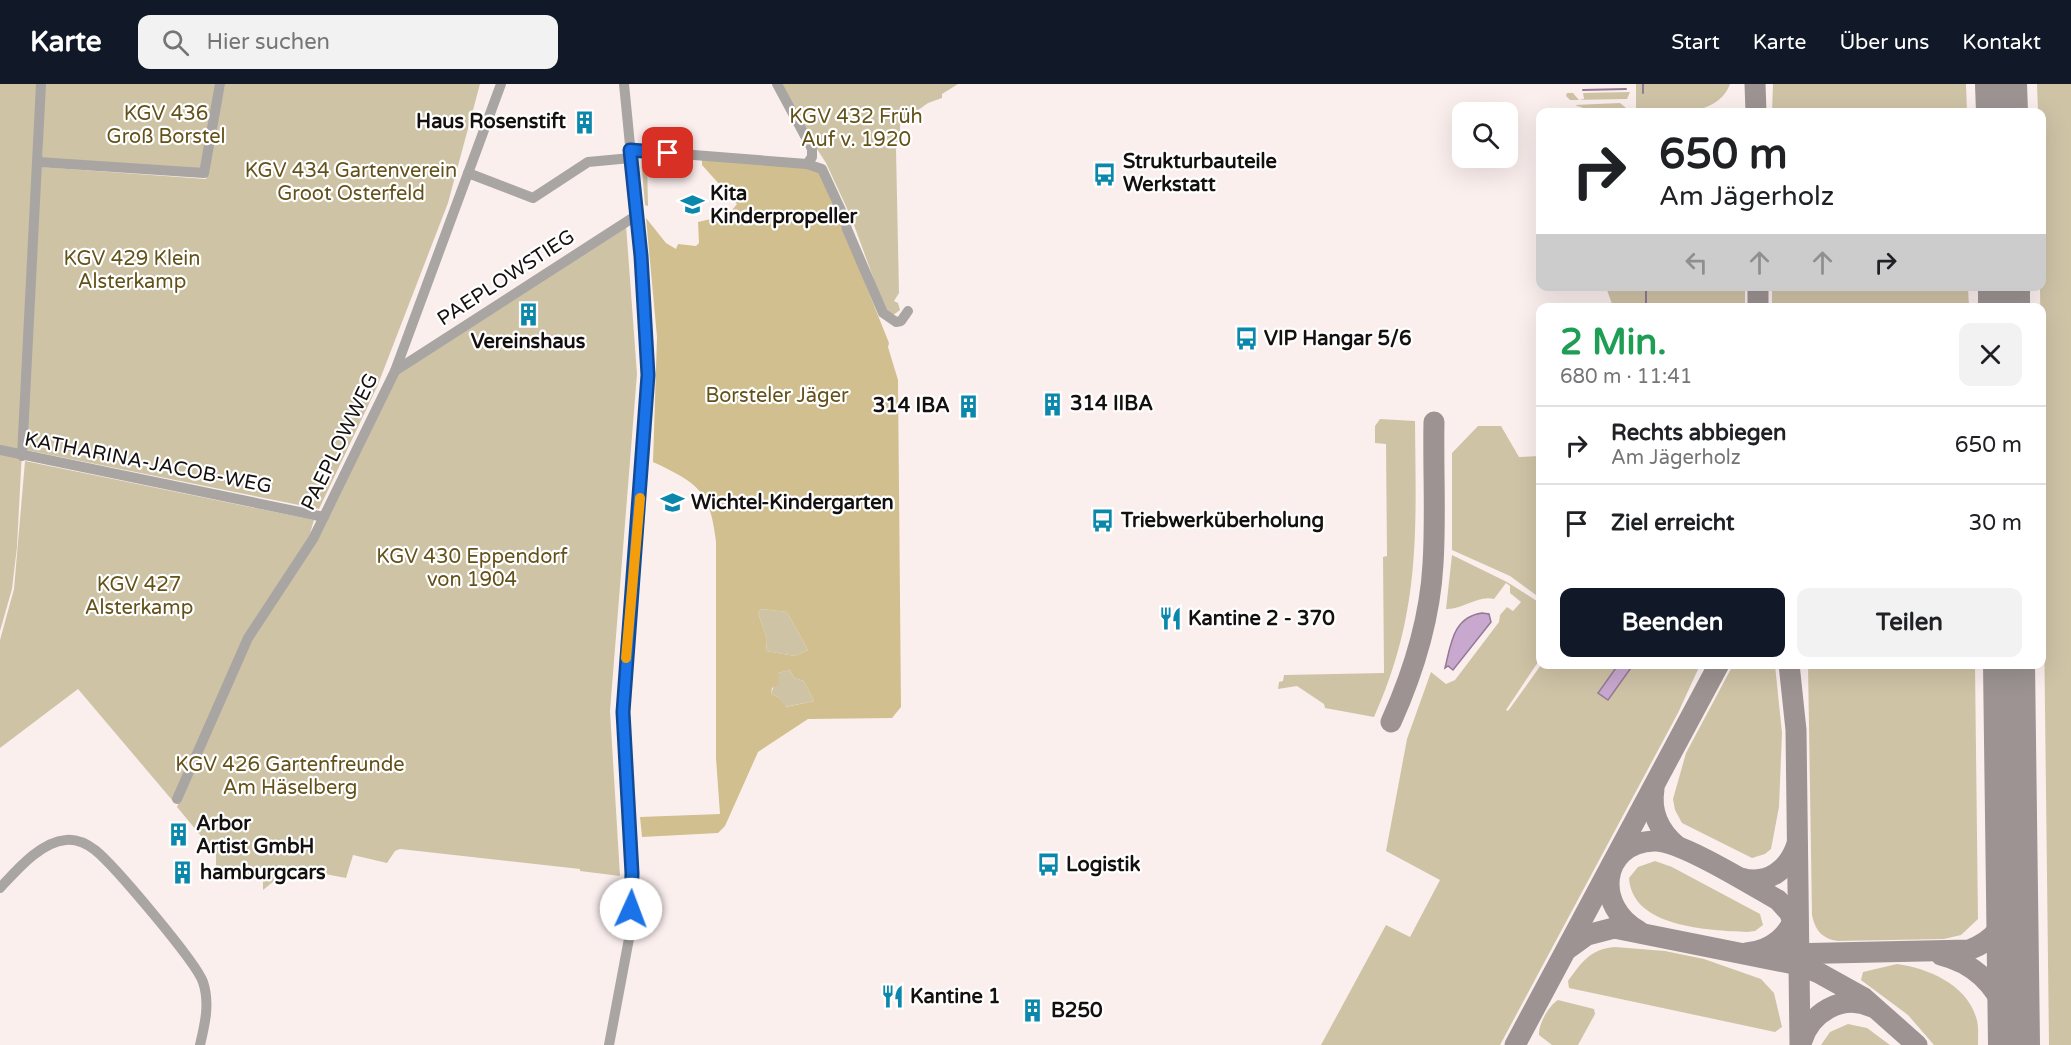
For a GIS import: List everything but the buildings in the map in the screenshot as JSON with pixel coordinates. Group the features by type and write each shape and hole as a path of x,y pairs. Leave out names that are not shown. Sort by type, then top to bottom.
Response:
{"street":[{"path":"22,456 41,84"},
{"path":"38,162 204,173 220,84"},
{"name":"PAEPLOWWEG","path":"177,800 248,638 313,539 395,371 501,84"},
{"path":"609,1045 631,917 632,873 623,701 648,375 637,215 624,84"},
{"path":"777,84 812,149 812,157 807,164"},
{"path":"468,174 533,198 588,162 630,154 807,164 822,169 883,313 896,322 901,321 908,311"},
{"name":"PAEPLOWSTIEG","path":"395,371 637,215"},
{"name":"KATHARINA-JACOB-WEG","path":"0,450 324,517"},
{"path":"0,888 30,859 57,841 77,841 94,849 169,935 201,977 207,1006 200,1045"}],"green space":[{"path":"0,84 41,84 17,547 12,589 0,631"},
{"name":"KGV 436 Groß Borstel","path":"45,84 217,84 200,169 42,158"},
{"name":"KGV 434 Gartenverein Groot Osterfeld","path":"225,84 480,84 448,203 377,387 319,509 26,450 41,167 206,179"},
{"name":"KGV 432 Früh Auf v. 1920","path":"782,84 958,84 942,94 942,98 928,103 900,123 900,143 896,149 899,293 894,301 898,303 900,310 892,316 887,315 851,217 826,163 808,135"},
{"path":"1636,84 1730,84 1714,103 1703,108 1636,108"},
{"path":"1773,84 1966,84 1967,108 1772,108"},
{"path":"2037,84 2071,84 2071,1045 2049,1045 2045,669 2046,303 2040,303 2040,291 2046,291 2046,108 2038,108"},
{"path":"1630,92 1627,99 1580,100 1584,99 1583,93"},
{"path":"1567,93 1573,93 1579,100 1570,100 1566,96"},
{"path":"1620,103 1626,108 1583,108 1575,105"},
{"path":"647,157 678,158 677,166 660,168 660,161 647,160 648,206 645,205 641,159"},
{"name":"Borsteler Jäger","path":"702,159 819,168 889,343 888,347 898,380 901,707 892,718 808,719 758,752 725,826 718,833 642,837 640,817 720,814 716,758 716,542 710,511 699,491 681,476 653,462 657,337 646,218 666,243 676,249 678,244 696,246 699,243 698,222 728,215 737,204 702,165","holes":["761,609 787,612 808,650 795,656 766,651 767,639 758,613","790,670 794,678 804,681 814,701 786,707 778,697 771,694 772,688 779,684 778,673"]},
{"name":"KGV 430 Eppendorf von 1904","path":"626,225 637,374 610,711 620,876 580,871 580,869 400,849 395,851 387,863 353,855 346,878 278,865 274,881 263,890 263,881 216,869 216,854 177,807 249,642 317,541 398,375"},
{"path":"1607,291 1745,291 1745,303 1612,303"},
{"path":"1772,291 1968,291 1969,303 1772,303"},
{"path":"1380,419 1415,421 1416,499 1408,606 1389,679 1374,717 1325,708 1324,704 1297,686 1278,689 1279,682 1283,681 1284,675 1384,673 1383,557 1387,556 1386,444 1375,443 1375,426"},
{"path":"1478,426 1501,426 1519,457 1536,456 1536,595 1510,576 1452,550 1452,453"},
{"name":"KGV 427 Alsterkamp","path":"25,461 314,520 309,537 244,637 172,800 78,689 0,748 0,640 14,589"},
{"path":"1452,555 1507,582 1536,600 1536,665 1506,710 1508,711 1538,669 1615,669 1598,692 1608,700 1630,669 1698,669 1678,713 1500,1045 1321,1045 1386,925 1410,937 1440,880 1386,851 1407,739 1431,672 1446,684 1455,680 1499,622 1500,615 1507,607 1513,611 1521,602 1510,593 1510,586 1506,583 1494,599 1482,599 1446,609"},
{"path":"761,609 787,612 808,650 795,656 766,651 767,639 758,613"},
{"path":"1731,669 1775,669 1782,733 1779,807 1771,849 1765,854 1752,858 1682,823 1675,810 1673,799 1686,753"},
{"path":"1808,669 1975,669 1978,919 1961,935 1944,939 1838,941 1824,936 1817,929 1812,915"},
{"path":"790,670 794,678 804,681 814,701 785,707 778,697 771,694 778,673"},
{"path":"1655,861 1672,867 1760,914 1763,925 1755,931 1747,932 1713,930 1675,923 1658,917 1643,907 1633,895 1629,878 1638,867"},
{"path":"1615,947 1665,951 1704,959 1761,979 1774,993 1782,1027 1775,1032 1569,988 1568,981 1587,958 1599,950"},
{"path":"1897,964 1933,974 1964,995 1977,1020 1978,1045 1934,1045 1908,1015 1861,980 1863,972"},
{"path":"1558,1000 1594,1009 1595,1014 1578,1045 1552,1045 1539,1035 1545,1016"},
{"path":"1848,1024 1867,1028 1890,1045 1821,1045 1830,1032"}],"shaded area":[{"path":"1482,613 1489,614 1491,622 1453,670 1448,666 1445,668 1452,641 1459,626 1472,616"},
{"path":"1615,669 1630,669 1608,700 1598,693"}],"waterway":[{"path":"1643,84 1643,93"},
{"path":"1583,90 1626,89"},
{"path":"1646,291 1646,303"}],"taxiway":[{"path":"1755,84 1756,108"},
{"path":"1758,291 1758,303"},
{"path":"1391,722 1414,664 1428,605 1434,546 1434,422"},
{"path":"1515,1045 1716,669"},
{"path":"1790,669 1796,730 1800,1045"},
{"path":"1654,789 1653,806 1657,821 1665,834 1677,846"},
{"path":"1639,931 1625,921 1615,908 1610,893 1609,878 1613,864 1622,853 1636,844 1654,841 1681,848 1698,856 1778,900 1789,912 1797,929"},
{"path":"1741,878 1760,880 1776,873 1789,861 1797,844"},
{"path":"1785,954 1969,950 1992,937 2006,917 2012,899"},
{"path":"1746,953 1764,949 1779,940 1790,927 1797,911"},
{"path":"1569,948 1587,935 1614,928 1799,965 1819,973 1864,998 1917,1045"},
{"path":"1941,955 1968,966 1989,984 2004,1007 2013,1034"},
{"path":"1801,1044 1811,1023 1828,1009 1838,1004 1849,1003 1861,1003 1872,1007"}],"runway":[{"path":"2001,84 2002,108"},
{"path":"2004,291 2004,303"},
{"path":"2009,669 2014,1045"}],"slow traffic":[{"path":"626,658 640,498"}],"place":[{"name":"Haus Rosenstift","path":"584,122"},
{"name":"Strukturbauteile Werkstatt","path":"1105,174"},
{"name":"Kita Kinderpropeller","path":"692,205"},
{"name":"Vereinshaus","path":"528,314"},
{"name":"VIP Hangar 5/6","path":"1246,339"},
{"name":"314 IIBA","path":"1052,404"},
{"name":"314 IBA","path":"968,406"},
{"name":"Wichtel-Kindergarten","path":"673,503"},
{"name":"Triebwerküberholung","path":"1103,521"},
{"name":"Kantine 2 - 370","path":"1170,619"},
{"name":"Arbor Artist GmbH","path":"178,835"},
{"name":"Logistik","path":"1048,865"},
{"name":"hamburgcars","path":"182,873"},
{"name":"Kantine 1","path":"892,997"},
{"name":"B250","path":"1033,1011"}],"route":[{"path":"631,909 632,873 624,740 624,679 645,437 648,375 641,256 630,150 668,153"}],"park label":[{"name":"KGV 429 Klein Alsterkamp","path":"132,270"},
{"name":"KGV 426 Gartenfreunde Am Häselberg","path":"290,776"}]}
